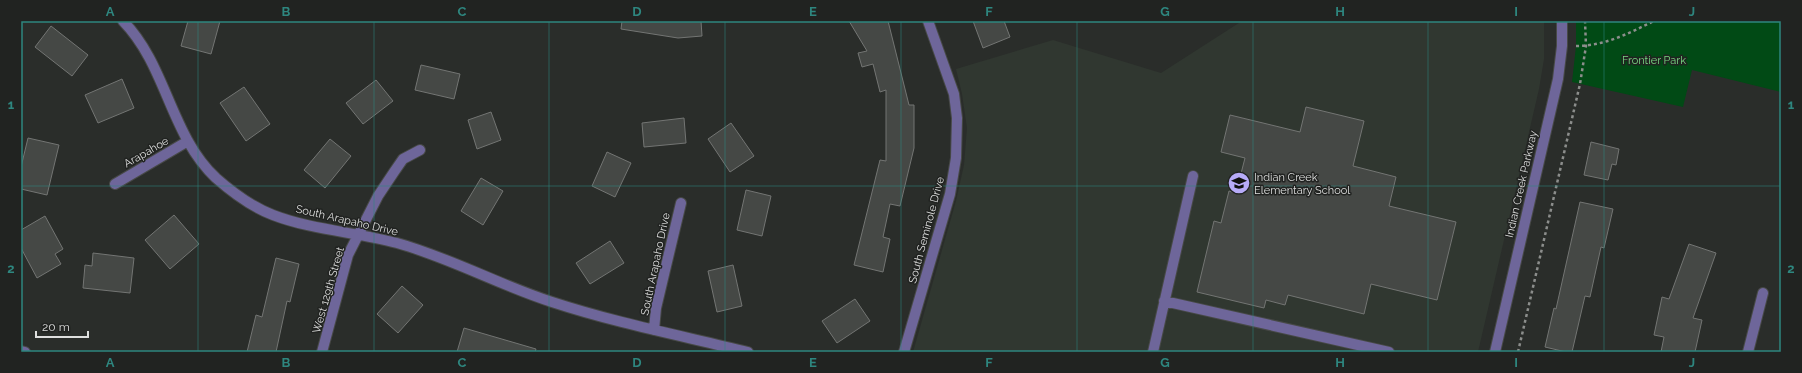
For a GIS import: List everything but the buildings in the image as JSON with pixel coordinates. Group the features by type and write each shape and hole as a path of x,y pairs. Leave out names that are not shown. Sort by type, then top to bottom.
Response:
{"street":[{"name":"South Arapaho Drive","path":"124,21 152,62 188,141 204,165 216,178 240,197 255,206 273,215 358,236 397,243 445,260 549,302 610,321 748,352"},
{"name":"South Seminole Drive","path":"904,352 950,194 956,158 957,118 954,94 928,21"},
{"name":"Indian Creek Parkway","path":"1495,352 1558,79 1562,46 1562,21"},
{"name":"Arapahoe","path":"115,184 188,141"},
{"name":"West 129th Street","path":"322,352 348,255 378,196 394,172 403,159 420,150"},
{"path":"1152,352 1193,176"},
{"name":"South Arapaho Drive","path":"654,330 656,308 681,203"},
{"path":"1748,352 1763,293"},
{"path":"1164,301 1389,352"},
{"path":"21,351 25,352"}],"path":[{"path":"1518,352 1580,84 1586,46 1585,21"},
{"path":"1562,46 1586,46 1612,41 1654,21"}],"shaded area":[{"name":"Indian Creek Elementary School","path":"1242,21 1544,21 1544,59 1539,89 1478,352 913,352 956,201 964,165 967,128 962,94 956,69 1053,40 1161,73"}],"green space":[{"name":"Frontier Park","path":"1576,21 1781,21 1781,92 1692,70 1683,107 1572,82 1576,46"}],"place":[{"name":"Indian Creek Elementary School","path":"1239,183"}]}
